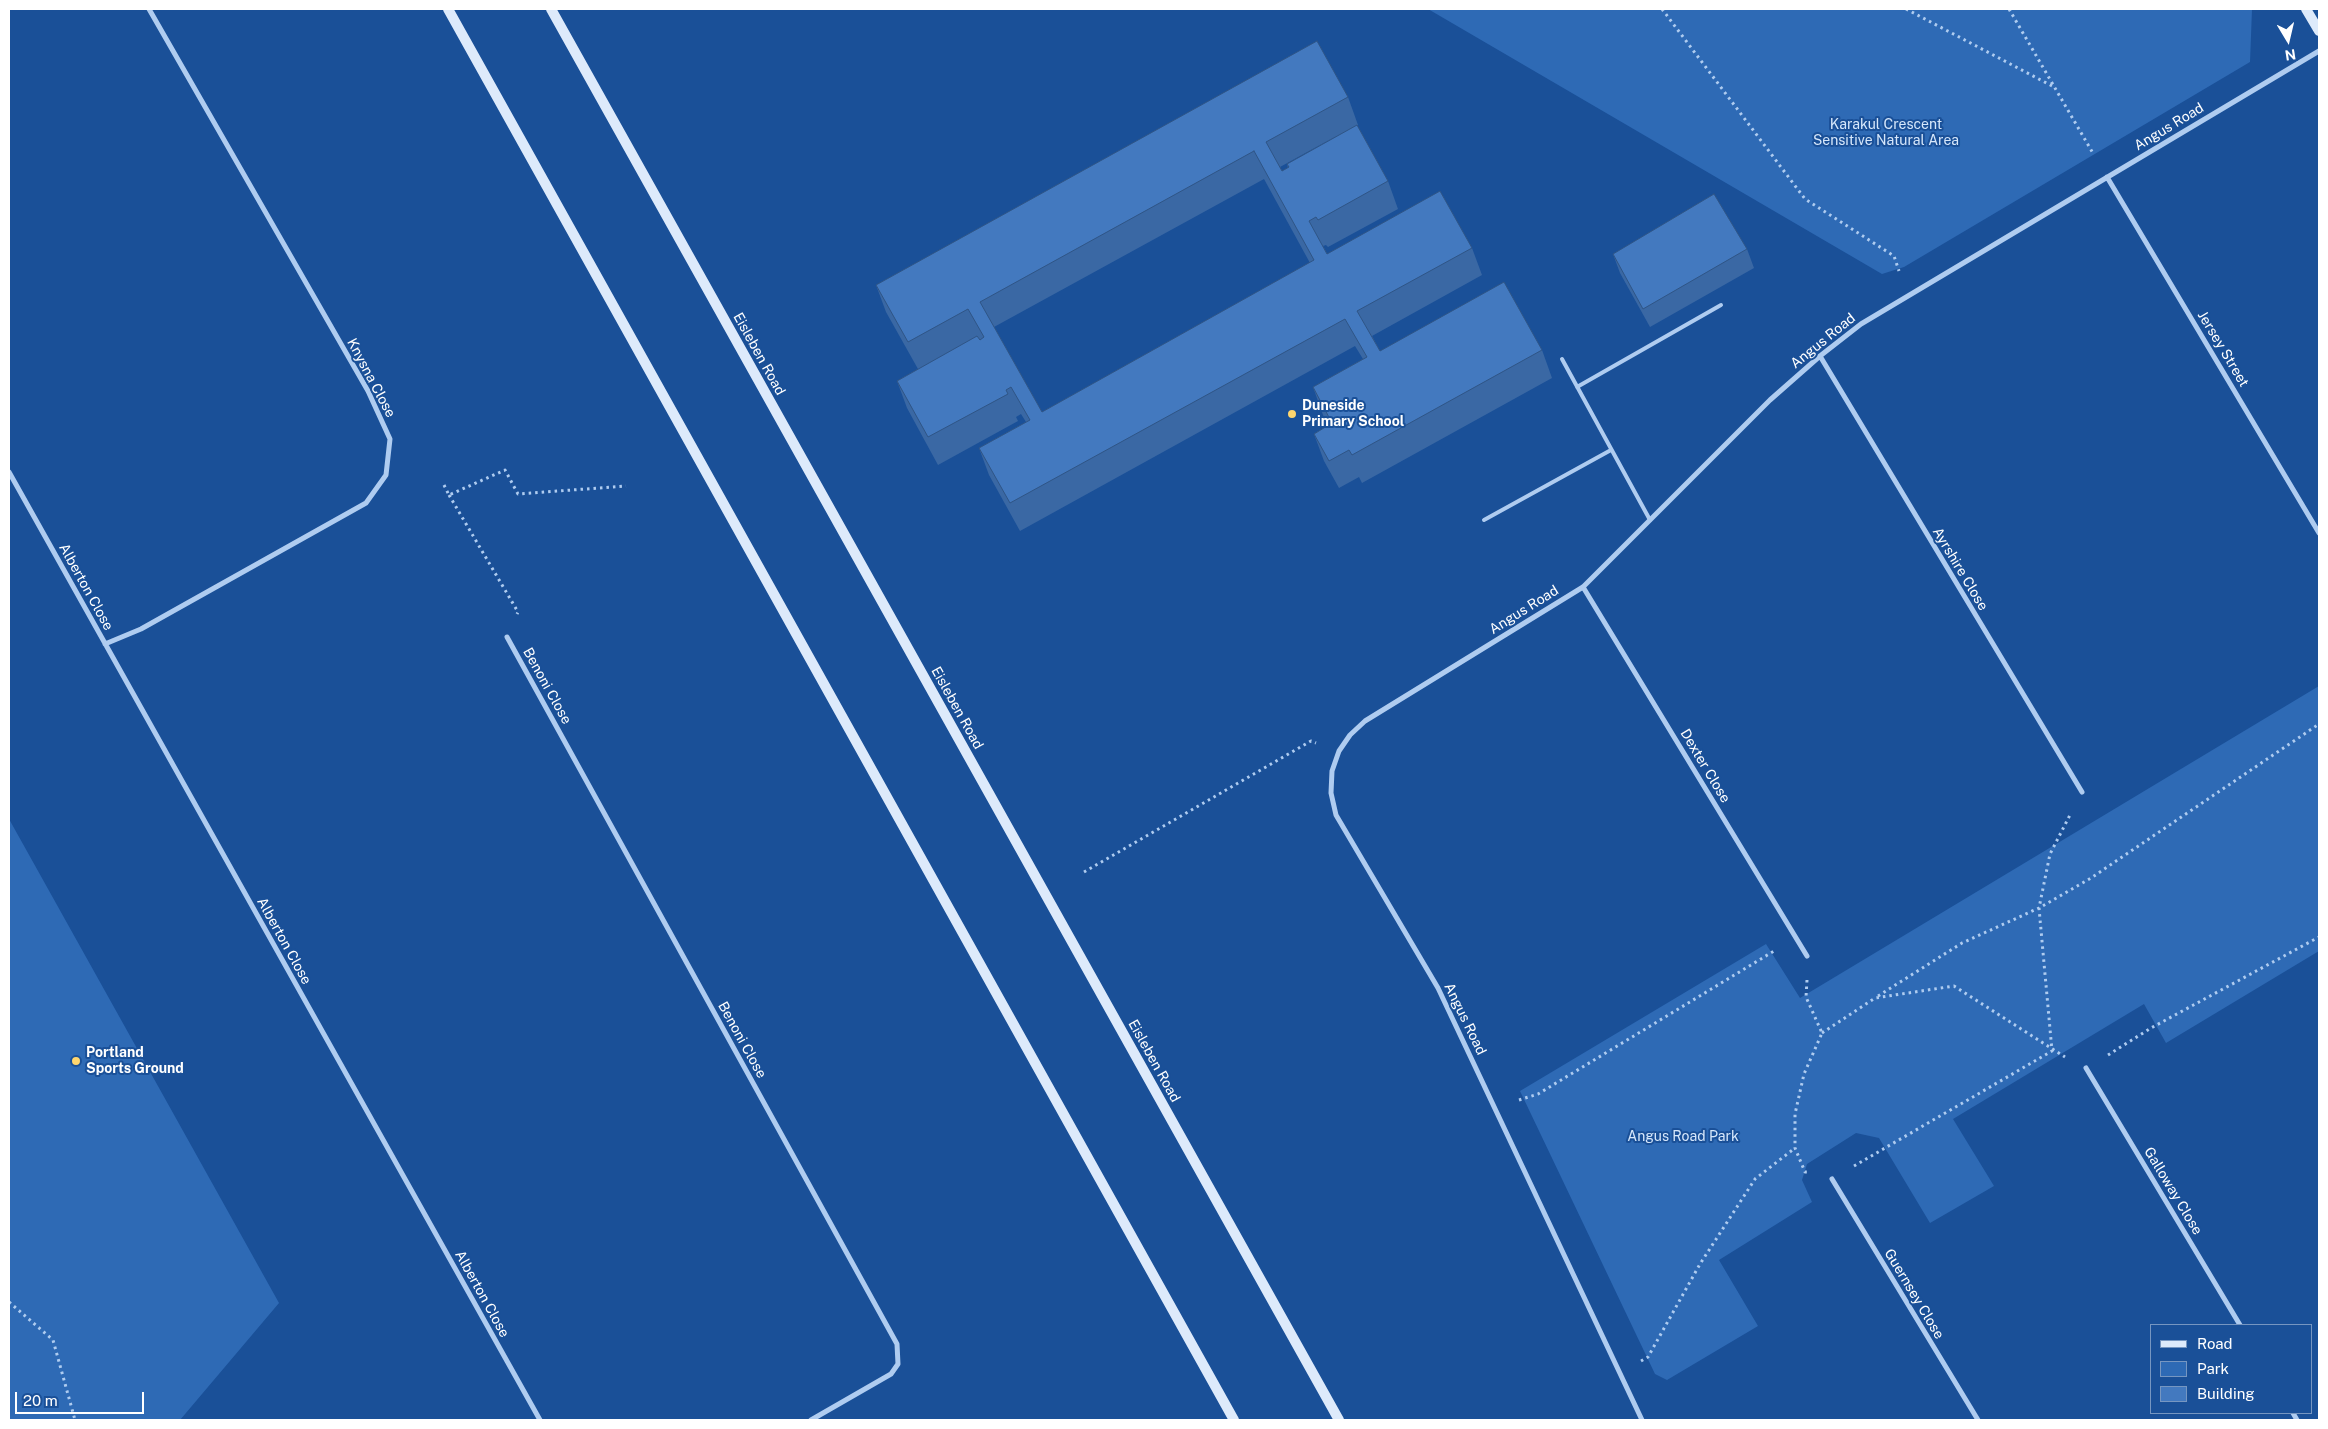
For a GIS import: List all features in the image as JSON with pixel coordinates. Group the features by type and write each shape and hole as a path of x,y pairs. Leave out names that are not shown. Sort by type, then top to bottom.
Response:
{"main road":[{"path":"448,9 1234,1420"},
{"name":"Eisleben Road","path":"551,9 1339,1420"},
{"path":"2306,9 2319,31"}],"street":[{"name":"Knysna Close","path":"105,644 140,629 366,503 386,475 390,439 368,392 149,9"},
{"name":"Angus Road","path":"1642,1420 1438,988 1336,815 1331,793 1332,771 1339,751 1350,735 1365,721 1583,587 1770,400 1820,356 1861,324 2319,51"},
{"name":"Jersey Street","path":"2107,177 2319,533"},
{"name":"Ayrshire Close","path":"1820,356 2082,792"},
{"name":"Alberton Close","path":"9,472 540,1420"},
{"name":"Dexter Close","path":"1583,587 1807,956"},
{"name":"Benoni Close","path":"507,638 897,1344 898,1364 890,1374 811,1420"},
{"name":"Galloway Close","path":"2086,1068 2239,1324"},
{"name":"Guernsey Close","path":"1832,1179 1978,1420"}],"lane":[{"path":"1577,387 1721,305"},
{"path":"1562,359 1650,520"},
{"path":"1484,520 1611,450"}],"path":[{"path":"1662,9 1806,199 1894,256 1907,296"},
{"path":"1906,9 2055,87"},
{"path":"2009,9 2107,177"},
{"path":"449,494 505,470 518,494 626,486"},
{"path":"444,484 518,612 507,638"},
{"path":"2052,1050 1832,1179 1804,1172 1795,1148 1795,1114 1804,1074 1822,1033 1962,943 2039,908 2091,878 2319,724"},
{"path":"1084,872 1311,741"},
{"path":"2052,1050 2039,908 2050,854 2082,792"},
{"path":"1875,998 1954,986 2052,1050 2086,1068 2152,1028 2319,937"},
{"path":"1495,1108 1538,1094 1796,938"},
{"path":"1807,956 1806,997 1822,1033"},
{"path":"1620,1373 1648,1357 1700,1264 1755,1180 1795,1148"},
{"path":"9,1302 53,1340 75,1420"}],"green space":[{"name":"Karakul Crescent Sensitive Natural Area","path":"1428,9 2252,9 2250,62 1904,267 1882,274"},
{"name":"Angus Road Park","path":"2319,686 2319,951 2166,1043 2144,1004 1953,1119 1994,1186 1930,1223 1879,1138 1856,1133 1807,1164 1802,1180 1812,1202 1719,1260 1758,1326 1667,1380 1655,1374 1520,1091 1766,944 1800,998"},
{"name":"Portland Sports Ground","path":"9,819 279,1303 180,1420 9,1420"}],"building":[{"path":"1317,41 1348,97 1266,142 1282,171 1289,167 1287,164 1357,125 1388,181 1318,220 1316,217 1309,221 1327,254 1440,191 1472,248 1357,311 1380,351 1504,282 1542,350 1352,455 1349,450 1329,461 1314,434 1332,423 1313,387 1367,357 1345,319 1010,503 979,448 1030,420 1011,387 1006,390 1008,394 928,437 897,381 977,336 980,340 984,337 968,309 908,342 876,285","holes":["1254,151 1314,260 1042,412 980,302"]},
{"path":"1714,194 1747,249 1643,309 1613,254"}],"place":[{"name":"Duneside Primary School","path":"1292,414"},
{"name":"Portland Sports Ground","path":"76,1061"}]}
